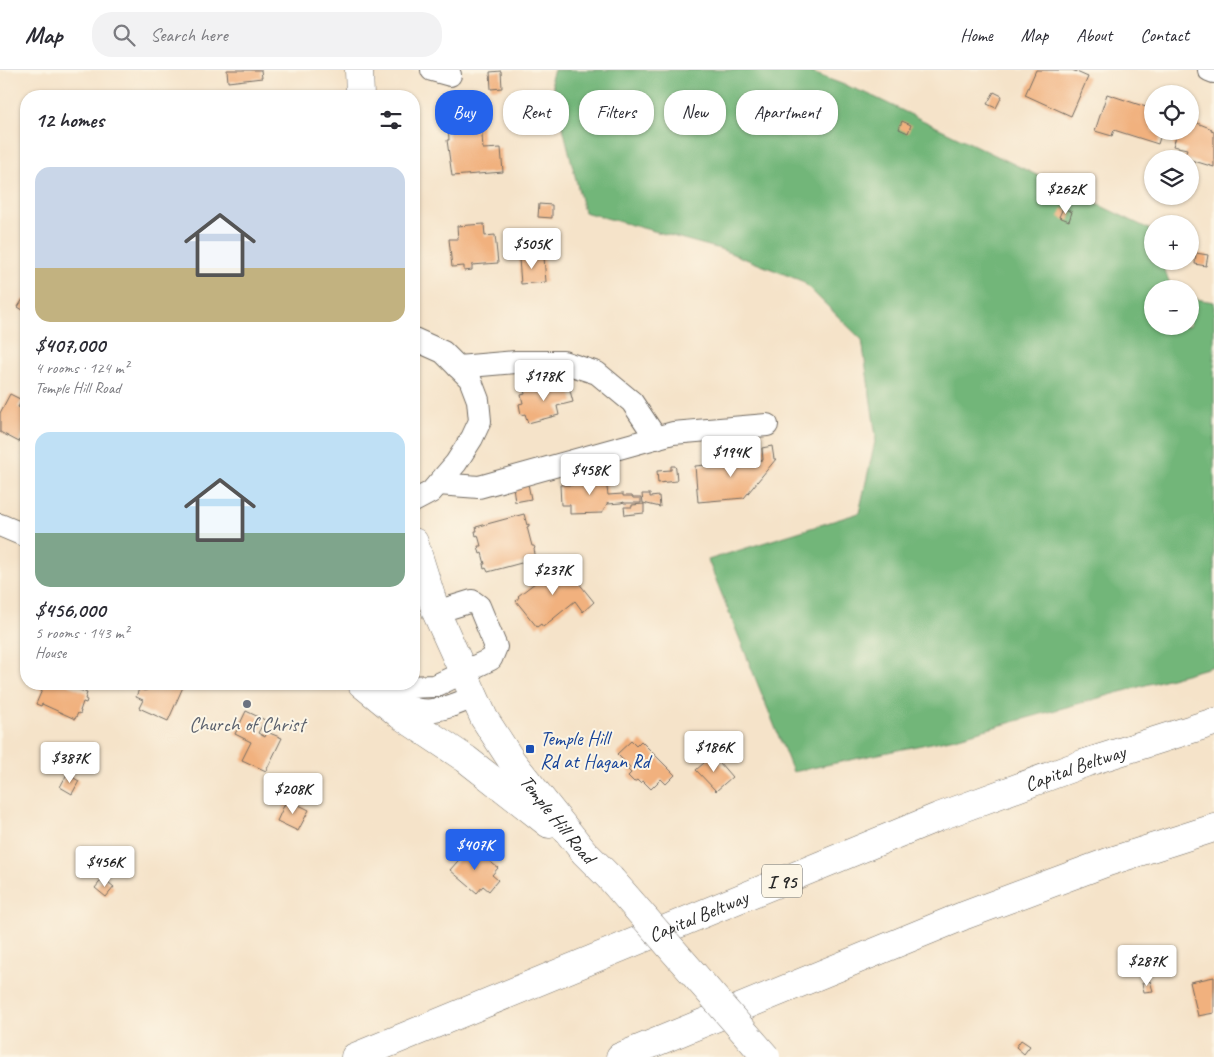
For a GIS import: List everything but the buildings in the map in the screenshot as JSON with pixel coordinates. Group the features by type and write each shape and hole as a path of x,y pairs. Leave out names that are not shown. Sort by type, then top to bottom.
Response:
{"main road":[{"path":"358,70 360,90"},
{"name":"Temple Hill Road","path":"420,561 436,612 468,685 484,718 513,763 584,852 610,878 766,1057"},
{"path":"370,690 400,715 466,759 584,852"},
{"name":"Capital Beltway","path":"355,1057 938,817 1085,763 1214,722"},
{"path":"620,1057 963,916 1108,862 1214,828"}],"street":[{"path":"1209,70 1214,72"},
{"path":"420,342 443,352 470,379 478,400 480,421 456,463 431,492 420,498"},
{"path":"458,367 516,362 563,362 597,373 632,402 656,438"},
{"path":"438,484 479,487 673,433 767,425"},
{"path":"0,525 20,533"},
{"path":"374,690 401,705 423,711 442,710 491,659 496,647 479,606 472,600 436,612"},
{"path":"420,687 468,685"}],"green space":[{"path":"554,70 805,70 868,94 1144,227 1144,270 1165,270 1168,280 1144,280 1144,335 1199,335 1199,300 1214,302 1214,666 955,738 793,772 708,560 859,513 876,437 862,340 802,281 720,249 584,212 565,135 569,135 569,90 554,90 551,79"}],"place":[{"name":"Church of Christ","path":"247,704"},
{"name":"Temple Hill Rd at Hagan Rd","path":"530,749"}]}
